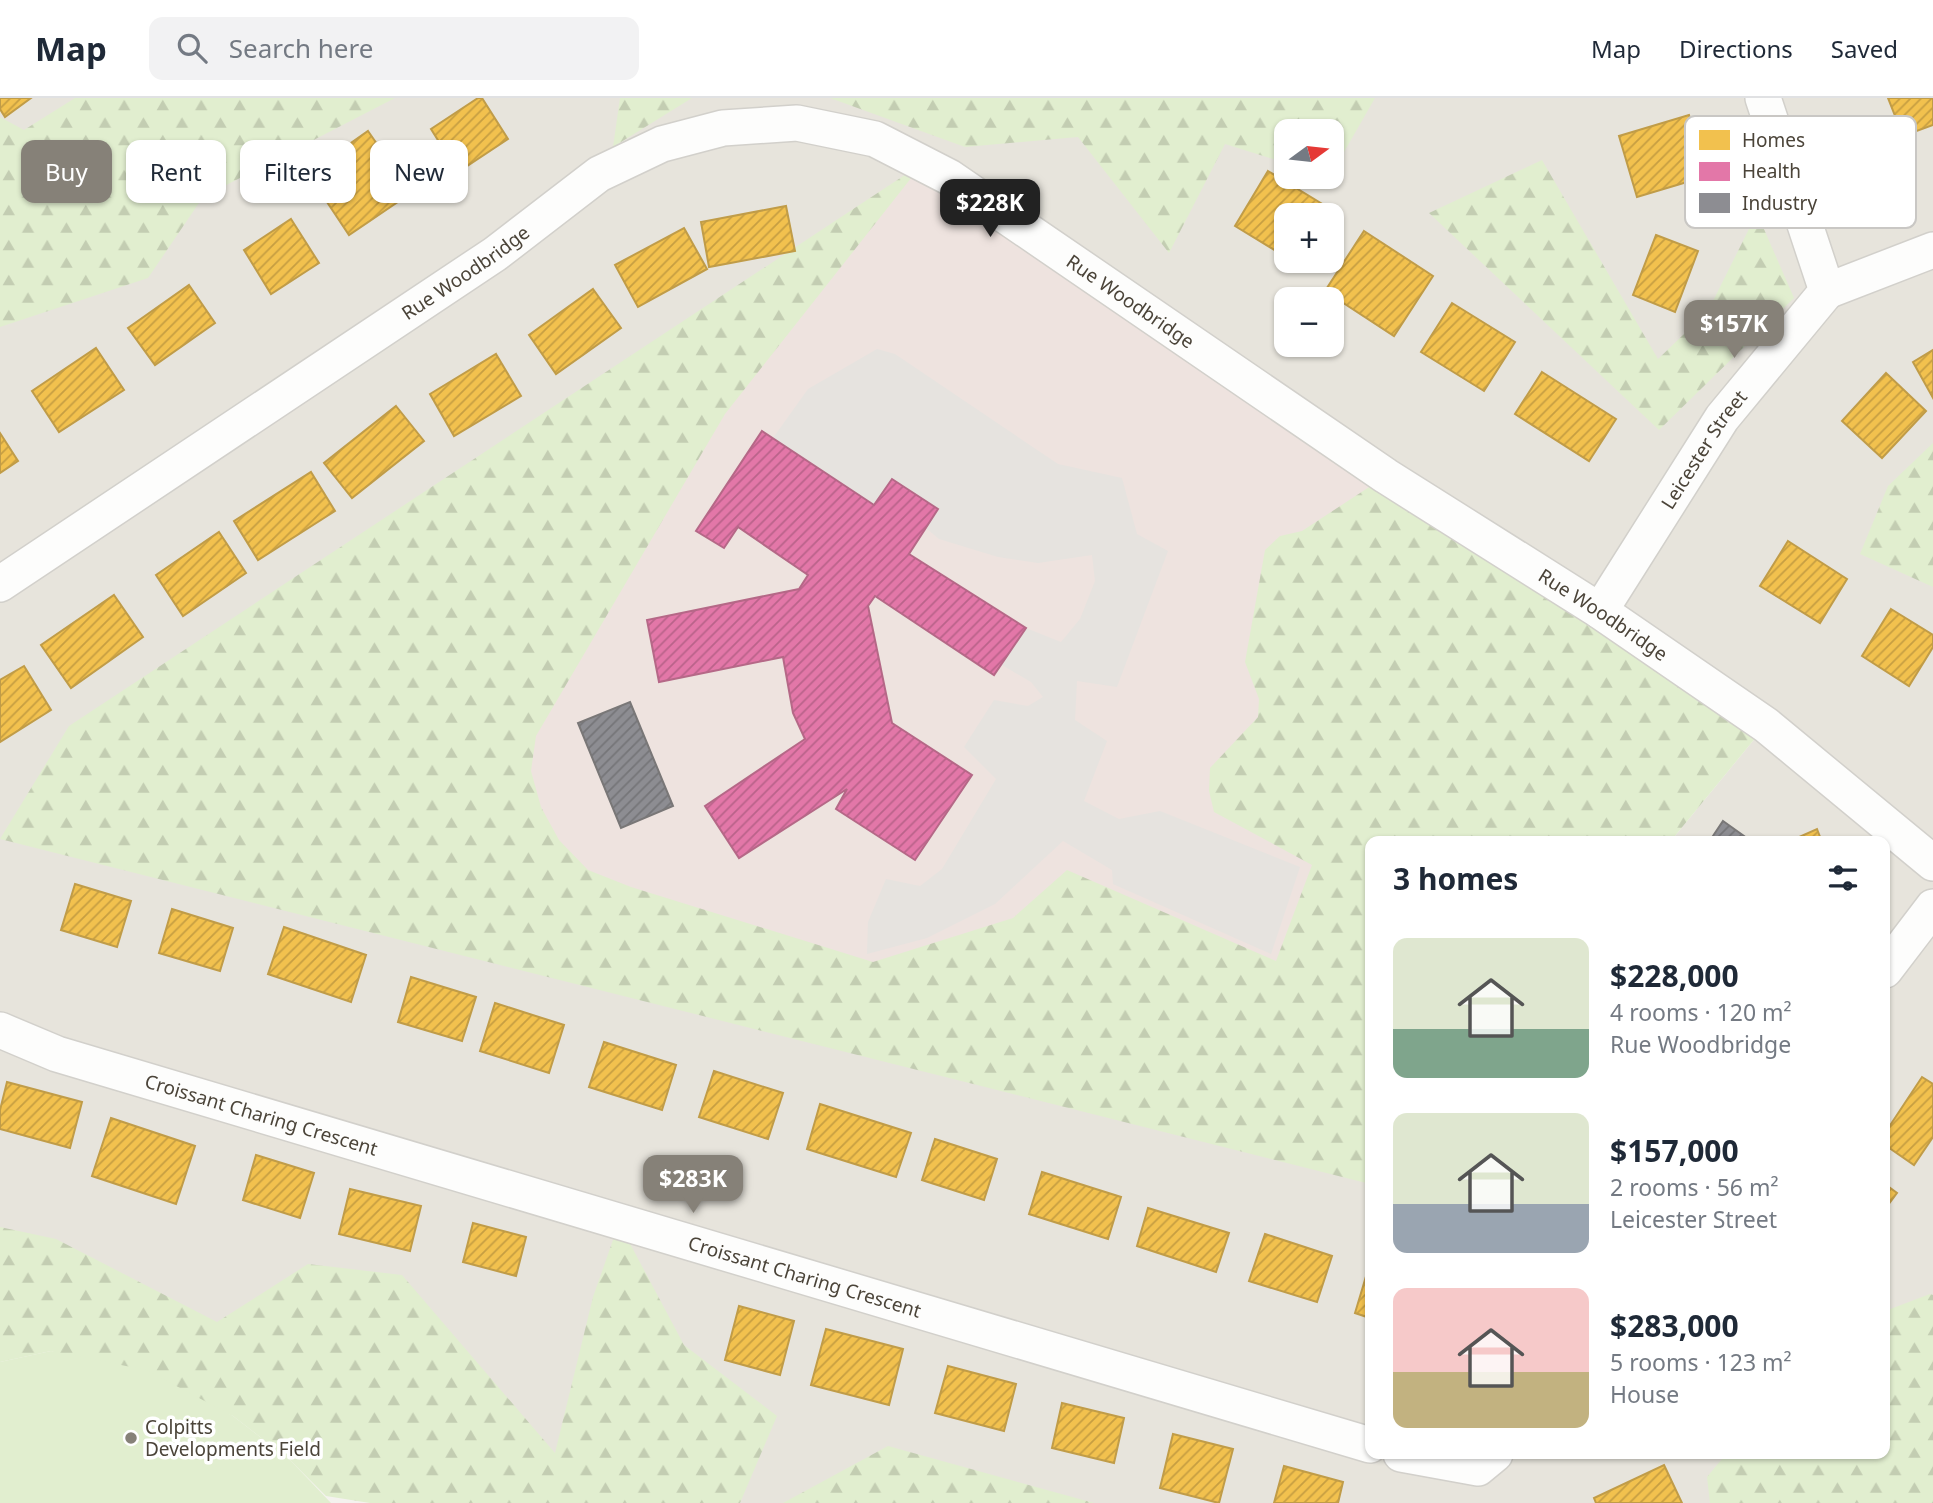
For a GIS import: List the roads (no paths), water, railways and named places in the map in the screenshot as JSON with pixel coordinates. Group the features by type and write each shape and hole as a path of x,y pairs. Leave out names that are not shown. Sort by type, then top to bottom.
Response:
{"street":[{"path":"1763,98 1769,116"},
{"name":"Rue Woodbridge","path":"0,584 495,254 599,174 662,144 723,128 796,123 875,139 949,177 1386,476 1600,611 1766,725 1933,863"},
{"path":"1806,228 1827,291 1933,250"},
{"name":"Leicester Street","path":"1600,611 1722,418 1827,291"},
{"path":"1890,963 1933,907"},
{"name":"Croissant Charing Crescent","path":"0,1030 57,1054 1365,1444"},
{"path":"1428,1459 1478,1468 1489,1459"}],"place":[{"name":"Colpitts Developments Field","path":"131,1438"}]}
